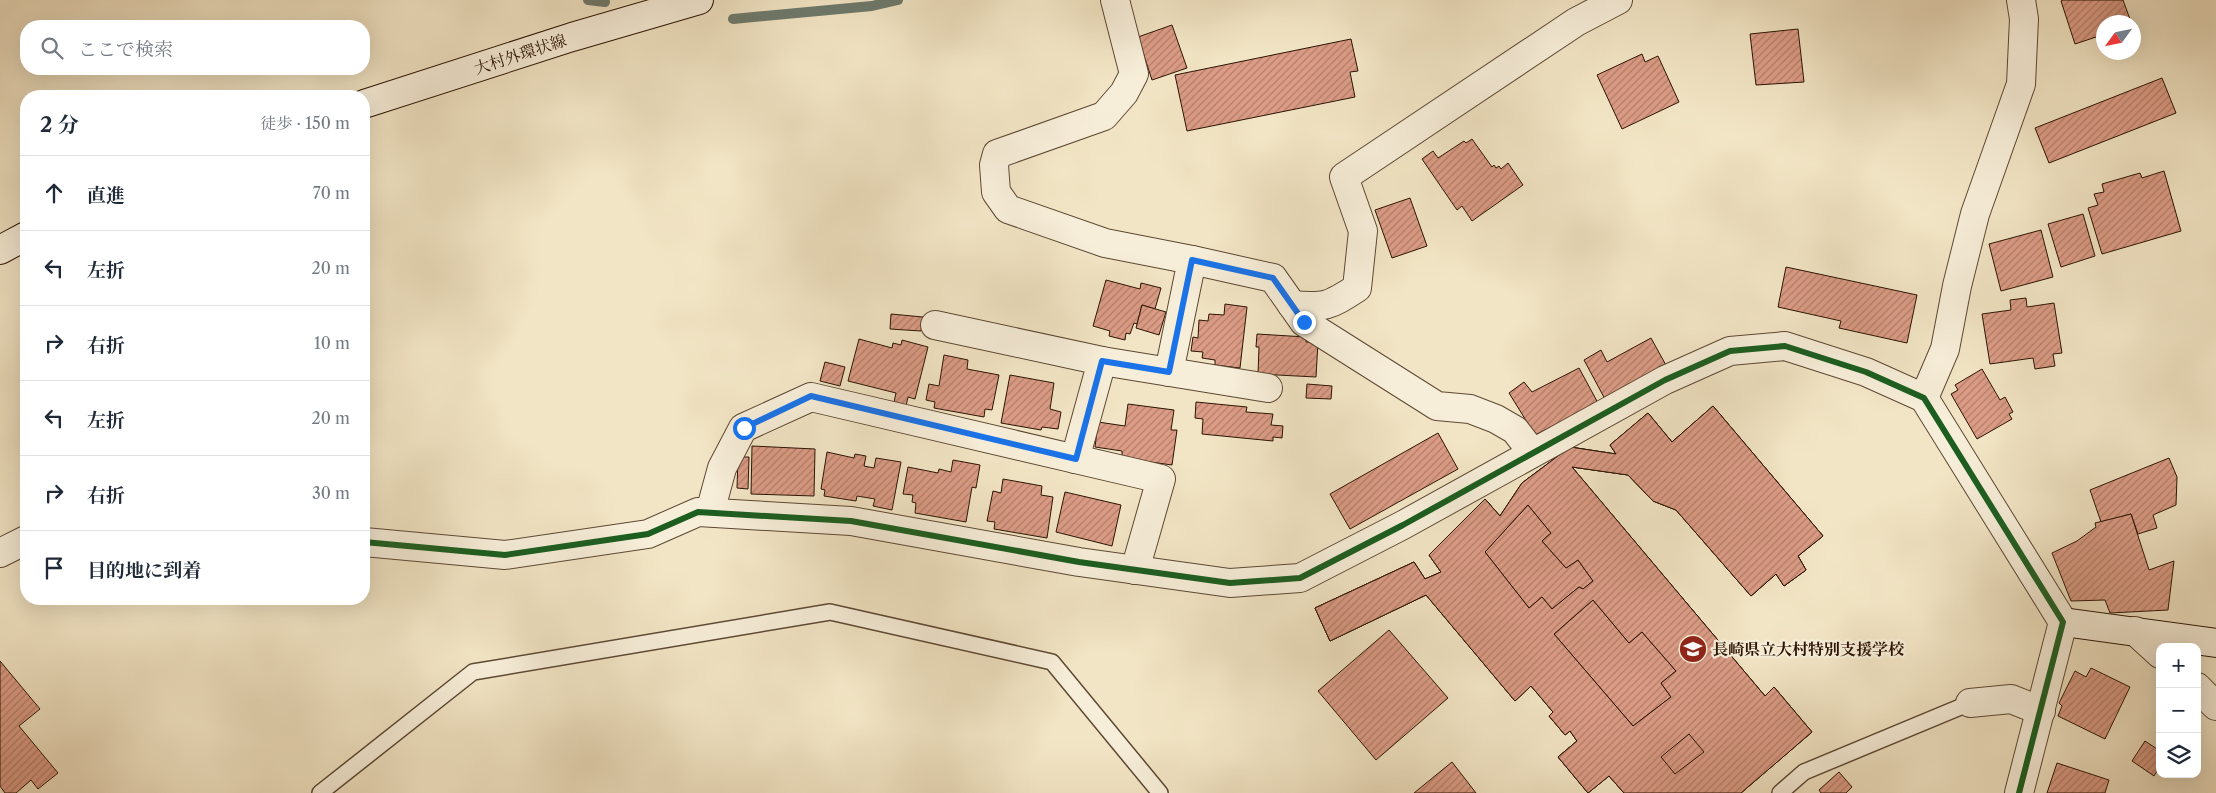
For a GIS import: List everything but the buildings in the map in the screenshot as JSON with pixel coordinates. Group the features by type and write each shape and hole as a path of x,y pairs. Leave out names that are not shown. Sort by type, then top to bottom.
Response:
{"street":[{"path":"1115,0 1134,74 1124,93 1104,116 997,154 994,165 996,192 1008,209 1106,243 1273,278 1304,322 1437,406 1470,409 1496,419 1515,430 1532,452"},
{"path":"1292,305 1320,308 1334,303 1357,288 1363,231 1344,177 1576,22 1618,0"},
{"path":"1924,398 1946,349 1957,286 1975,214 2021,84 2024,19 2021,0"},
{"name":"大村外環状線","path":"370,102 677,3"},
{"path":"0,250 20,239"},
{"path":"1169,372 1192,260"},
{"path":"935,326 1102,361 1268,388"},
{"path":"370,543 505,555 648,534 698,512 710,512 851,521 1070,560 1230,583 1300,578 1403,525 1665,380 1730,351 1785,346 1866,372 1924,398 2063,622 2019,793"},
{"path":"1076,459 1102,361"},
{"path":"710,512 722,468 744,428 811,396 1160,480 1135,570"},
{"path":"0,553 20,543"},
{"path":"2063,622 2216,643"},
{"path":"2134,631 2156,650"},
{"path":"2198,688 2216,706"},
{"path":"1970,703 2012,699 2041,711"}],"lane":[{"path":"320,793 473,672 830,612 1052,662 1160,793"},
{"path":"1780,793 1804,772 1970,703"}],"waterway":[{"path":"588,0 605,2"},
{"path":"733,19 872,6 898,0"}],"cycle path":[{"path":"370,543 505,555 648,534 698,512 851,521 1079,562 1230,583 1300,578 1403,525 1665,380 1730,351 1785,346 1866,372 1924,398 2063,622 2019,793"}],"place":[{"name":"長崎県立大村特別支援学校","path":"1693,649"}],"route":[{"path":"744,428 811,396 1076,459 1102,361 1169,372 1192,260 1273,278 1304,322"}]}
